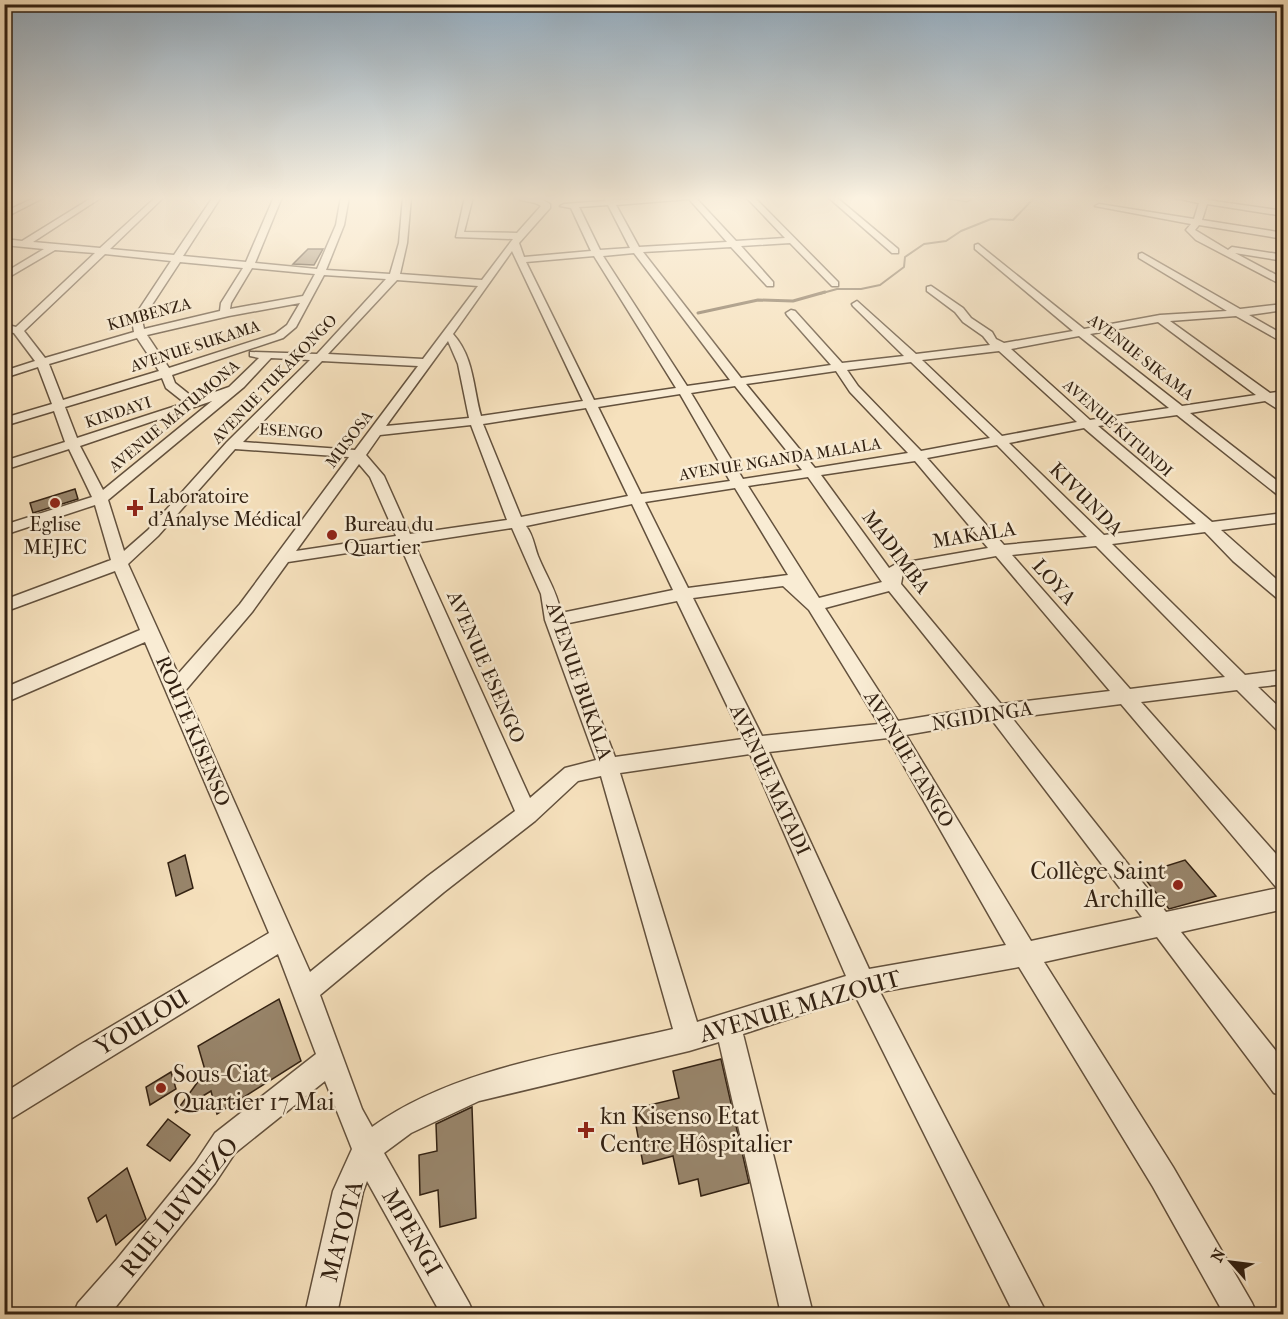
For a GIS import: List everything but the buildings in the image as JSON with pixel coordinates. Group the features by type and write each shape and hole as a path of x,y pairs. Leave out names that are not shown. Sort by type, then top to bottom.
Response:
{"street":[{"path":"4,277 34,259"},
{"path":"11,329 95,259"},
{"path":"177,259 137,320 139,332 166,373 170,385 192,403"},
{"path":"184,259 319,272 484,283"},
{"path":"225,312 226,303 252,259"},
{"name":"AVENUE SUKAMA","path":"4,422 235,352 279,336 291,327 315,285 325,259"},
{"name":"AVENUE TUKAKONGO","path":"120,563 153,533 232,445 319,358 394,277 399,259"},
{"name":"MUSOSA","path":"174,691 246,608 502,259"},
{"path":"520,260 536,259"},
{"name":"AVENUE TANGO","path":"601,259 892,730 1025,954 1163,1177 1241,1314"},
{"name":"MADIMBA","path":"643,259 812,473 892,585 997,712 1284,1083"},
{"path":"747,259 770,284"},
{"path":"811,259 835,284"},
{"name":"AVENUE SIKAMA","path":"992,259 1284,492"},
{"path":"1146,259 1284,340"},
{"path":"1238,259 1284,283"},
{"name":"AVENUE MATADI","path":"520,260 756,745 862,983 1031,1314"},
{"name":"AVENUE KITUNDI","path":"931,289 959,310 967,320 988,334 991,341 1002,348 1087,424 1209,527 1239,557 1284,595"},
{"name":"KIMBENZA","path":"4,375 139,332 225,312 306,300"},
{"name":"KIVUNDA","path":"857,304 1001,442 1284,725"},
{"path":"378,431 476,421 839,367 1002,348 1160,318 1240,313 1284,307"},
{"name":"LOYA","path":"792,313 839,367 854,389 918,456 1284,880"},
{"path":"1160,318 1215,362 1284,409"},
{"name":"ROUTE KISENSO","path":"11,329 42,362 73,444 100,499 120,563 152,632 174,691 306,991 351,1116 367,1148"},
{"name":"AVENUE BUKALA","path":"447,334 454,339 463,358 476,421 516,523 524,534 530,555 549,594 554,620 608,766 689,1038"},
{"path":"235,352 267,356 425,363"},
{"name":"AVENUE MATUMONA","path":"100,499 240,384 267,356"},
{"name":"KINDAYI","path":"4,466 186,407 240,384"},
{"name":"AVENUE NGANDA MALALA","path":"282,558 516,523 637,498 812,473 1001,442 1087,424 1284,395"},
{"name":"ESENGO","path":"232,445 358,454"},
{"path":"358,454 377,476 404,539"},
{"path":"4,530 100,499"},
{"name":"MAKALA","path":"892,585 896,569 998,551 1098,541 1284,517"},
{"name":"AVENUE ESENGO","path":"404,539 527,814"},
{"path":"4,606 120,563"},
{"path":"554,620 683,594 787,580 813,605 892,585"},
{"path":"4,696 152,632"},
{"name":"NGIDINGA","path":"306,991 436,884 527,814 572,774 608,766 756,745 892,730 997,712 1284,676"},
{"name":"AVENUE MAZOUT","path":"367,1148 401,1123 477,1088 689,1038 862,983 1025,954 1284,898"},
{"name":"YOULOU","path":"4,1109 87,1055 282,939"},
{"path":"728,1025 796,1314"},
{"name":"RUE LUVUEZO","path":"89,1314 128,1270 205,1173 225,1143 330,1060"},
{"name":"MATOTA","path":"321,1314 348,1191 367,1148"},
{"name":"MPENGI","path":"367,1148 384,1183 458,1314"}],"waterway":[{"path":"819,294 837,289 861,289 880,285 904,267 905,259"},
{"path":"698,313 758,300 793,301 825,292"}],"place":[{"name":"Eglise MEJEC","path":"55,503"},
{"name":"Laboratoire d'Analyse Médical","path":"135,508"},
{"name":"Bureau du Quartier","path":"332,535"},
{"name":"Collège Saint Archille","path":"1178,885"},
{"name":"Sous-Ciat Quartier 17 Mai","path":"161,1088"},
{"name":"kn Kisenso Etat Centre Hôspitalier","path":"586,1130"}]}
